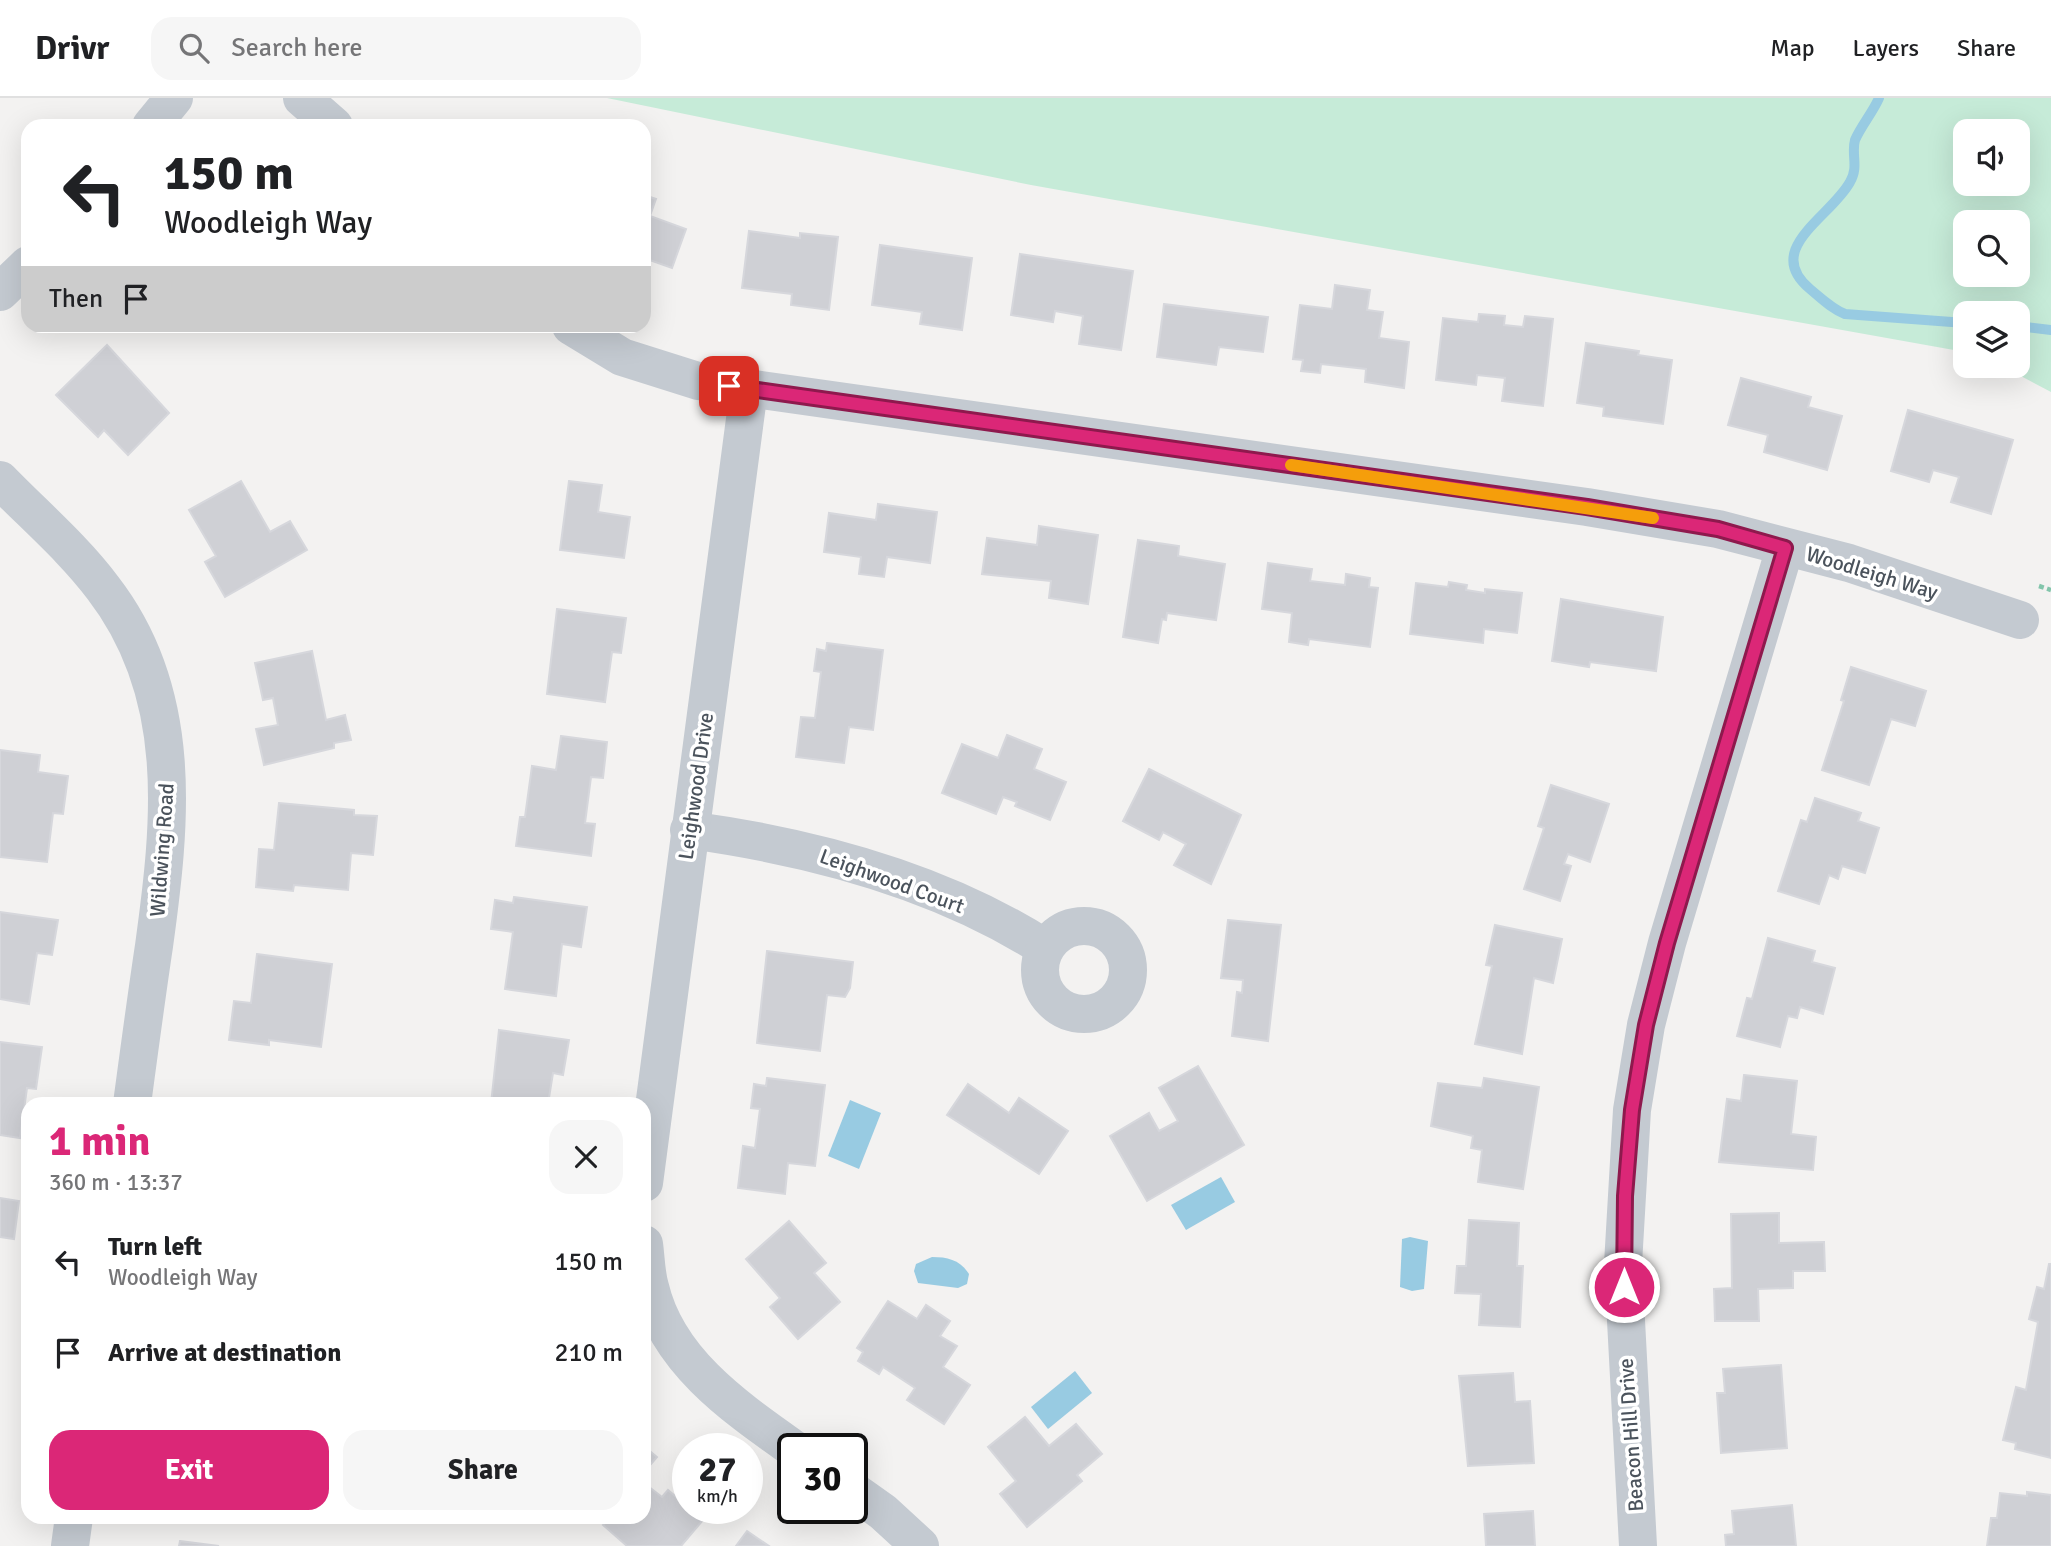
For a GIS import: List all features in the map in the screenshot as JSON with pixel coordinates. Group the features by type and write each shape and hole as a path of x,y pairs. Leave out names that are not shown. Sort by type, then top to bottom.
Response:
{"street":[{"path":"157,119 174,98"},
{"path":"302,98 326,119"},
{"path":"0,292 21,272"},
{"name":"Woodleigh Way","path":"583,333 622,357 665,373 749,389 1587,507 1718,529 1849,563 2020,620"},
{"name":"Leighwood Drive","path":"651,1128 749,389"},
{"name":"Wildwing Road","path":"0,480 104,588 126,625 146,668 160,715 168,764 168,828 133,1097"},
{"name":"Beacon Hill Drive","path":"1638,1546 1623,1264 1632,1110 1646,1025 1667,943 1785,548"},
{"name":"Leighwood Court","path":"689,830 766,840 848,861 917,886 1015,929 1045,948"},
{"path":"651,1291 676,1345 706,1382 742,1413 777,1437"},
{"path":"868,1501 920,1546"},
{"path":"70,1546 73,1524"}],"green space":[{"path":"607,98 2051,98 2051,392 2025,378 2030,378 2030,301 1953,301 1953,350 1031,185"}],"water":[{"path":"850,1100 881,1113 859,1169 828,1156"},
{"path":"1221,1177 1235,1202 1186,1230 1171,1205"},
{"path":"1410,1237 1428,1241 1424,1289 1412,1291 1400,1287 1402,1239"},
{"path":"932,1257 948,1259 962,1265 969,1274 967,1284 958,1288 918,1283 914,1271 916,1264"},
{"path":"1075,1371 1092,1393 1048,1429 1031,1407"}],"building":[{"path":"651,197 656,199 651,213"},
{"path":"651,216 686,229 672,268 651,260"},
{"path":"749,231 800,238 800,233 838,237 829,310 791,305 792,294 742,288"},
{"path":"880,245 972,258 962,330 920,324 922,312 872,305"},
{"path":"1020,254 1133,271 1121,350 1079,344 1083,316 1055,311 1053,322 1011,315"},
{"path":"1335,285 1370,290 1367,310 1383,312 1379,338 1409,342 1404,388 1365,382 1366,369 1321,364 1320,373 1301,371 1303,360 1293,359 1300,305 1332,309"},
{"path":"1164,304 1268,317 1263,352 1219,347 1216,365 1157,357"},
{"path":"1479,314 1505,316 1504,325 1523,327 1525,316 1553,319 1543,406 1502,401 1505,378 1477,375 1476,385 1436,380 1443,318 1478,322"},
{"path":"1586,343 1639,351 1638,355 1672,360 1663,424 1603,416 1604,407 1577,403"},
{"path":"107,345 169,413 128,455 104,430 98,437 56,395"},
{"path":"1741,378 1811,397 1808,407 1842,416 1827,470 1764,452 1768,435 1728,425"},
{"path":"1908,410 2013,440 1991,514 1951,502 1959,477 1933,470 1929,482 1891,471"},
{"path":"241,481 270,532 290,521 307,550 225,597 205,562 216,556 189,510"},
{"path":"569,481 602,485 598,512 630,517 624,558 560,550"},
{"path":"878,504 937,512 930,563 887,557 884,577 859,574 861,557 824,552 829,513 876,520"},
{"path":"1039,526 1098,535 1088,604 1049,598 1051,581 982,574 987,538 1037,545"},
{"path":"1138,540 1179,546 1178,556 1225,564 1216,620 1167,613 1166,620 1162,619 1158,643 1123,637"},
{"path":"1268,563 1312,569 1310,581 1345,585 1346,574 1370,578 1369,587 1378,588 1370,647 1309,639 1308,645 1289,642 1292,613 1262,609"},
{"path":"1449,582 1467,585 1466,590 1485,593 1485,589 1522,593 1517,633 1484,629 1483,643 1410,634 1416,583 1448,587"},
{"path":"1561,599 1663,617 1656,671 1590,662 1589,667 1552,661"},
{"path":"557,609 626,618 621,653 612,652 605,702 547,694"},
{"path":"827,643 883,650 873,730 849,727 844,763 796,757 801,717 815,718 821,672 814,671 817,649 826,651"},
{"path":"312,651 326,720 345,715 351,740 334,743 334,748 264,765 256,729 278,725 273,698 263,700 255,663"},
{"path":"1851,667 1926,691 1915,726 1891,719 1869,785 1822,770 1844,701 1841,700"},
{"path":"1007,735 1042,749 1034,769 1066,782 1050,820 1015,806 1017,802 1003,797 996,814 942,793 962,744 998,758"},
{"path":"561,736 607,742 603,778 591,777 585,823 595,824 591,856 516,846 520,817 525,817 532,766 556,770"},
{"path":"0,750 40,755 38,772 68,776 63,814 53,813 47,862 0,857"},
{"path":"1149,769 1241,815 1211,884 1174,865 1186,844 1163,832 1159,840 1123,821"},
{"path":"1551,785 1609,804 1590,862 1568,854 1564,864 1571,866 1560,901 1524,889 1544,828 1538,826"},
{"path":"1815,798 1861,813 1858,821 1879,828 1865,873 1842,866 1838,879 1829,875 1819,904 1778,891 1801,820 1807,822"},
{"path":"279,803 354,810 354,815 377,816 373,855 351,853 348,890 294,885 293,891 256,887 259,849 274,850"},
{"path":"514,897 587,907 581,947 562,944 556,996 505,989 513,932 491,929 495,900 513,903"},
{"path":"0,912 58,920 52,955 37,953 29,1004 0,999"},
{"path":"1228,920 1281,925 1268,1041 1232,1036 1237,992 1242,993 1243,980 1221,978"},
{"path":"1495,925 1562,939 1553,983 1534,978 1522,1054 1475,1044 1492,966 1486,965"},
{"path":"1768,938 1815,951 1812,962 1835,968 1823,1014 1800,1007 1797,1018 1788,1016 1780,1047 1737,1036 1747,998 1752,999"},
{"path":"767,951 853,962 850,988 845,997 827,995 820,1051 757,1043"},
{"path":"257,954 332,964 321,1047 269,1040 269,1045 229,1040 234,1001 251,1003"},
{"path":"499,1030 569,1040 563,1075 553,1073 549,1097 492,1097"},
{"path":"0,1042 42,1047 36,1089 27,1088 26,1097 21,1097 20,1138 0,1135"},
{"path":"1198,1066 1244,1145 1147,1201 1110,1136 1149,1113 1159,1131 1178,1121 1159,1088"},
{"path":"1744,1075 1797,1081 1791,1134 1816,1137 1813,1170 1719,1162 1727,1099 1741,1101"},
{"path":"767,1078 825,1085 815,1166 788,1163 785,1194 738,1188 743,1146 755,1148 760,1109 751,1108 754,1084 766,1086"},
{"path":"1484,1078 1539,1087 1523,1189 1478,1182 1482,1150 1471,1148 1473,1136 1431,1126 1438,1083 1482,1088"},
{"path":"968,1084 1009,1113 1019,1098 1068,1131 1039,1174 947,1115"},
{"path":"0,1198 19,1201 14,1239 0,1237"},
{"path":"1779,1213 1779,1243 1824,1242 1825,1271 1793,1271 1793,1288 1758,1289 1759,1321 1715,1321 1714,1289 1732,1288 1731,1214"},
{"path":"1469,1220 1519,1223 1517,1266 1523,1266 1520,1327 1479,1325 1481,1294 1455,1293 1457,1266 1466,1266"},
{"path":"789,1221 826,1263 814,1273 840,1302 798,1339 770,1307 780,1298 746,1259"},
{"path":"2049,1264 2051,1458 2015,1449 2016,1443 2003,1440 2016,1387 2026,1390 2038,1322 2029,1319 2037,1287 2044,1289"},
{"path":"888,1301 917,1319 926,1305 950,1321 940,1336 957,1346 943,1367 970,1385 944,1424 907,1400 915,1388 883,1367 879,1374 858,1361 863,1352 857,1348"},
{"path":"1781,1365 1787,1448 1721,1453 1717,1393 1725,1393 1723,1369"},
{"path":"1513,1373 1515,1402 1530,1401 1534,1463 1468,1466 1459,1376"},
{"path":"1025,1417 1049,1446 1076,1424 1102,1454 1077,1475 1082,1481 1027,1527 1000,1494 1016,1481 988,1447"},
{"path":"651,1452 657,1457 651,1464"},
{"path":"651,1488 662,1497 668,1490 672,1493 672,1524 700,1524 681,1546 627,1546 603,1525 651,1524"},
{"path":"2027,1492 2051,1495 2051,1546 1987,1546 1991,1518 1997,1518 2000,1493 2027,1496"},
{"path":"1792,1505 1796,1546 1726,1546 1725,1535 1734,1534 1732,1511"},
{"path":"1533,1511 1535,1546 1486,1546 1484,1514"},
{"path":"747,1531 769,1546 736,1546"},
{"path":"180,1541 219,1546 179,1546"}],"waterway":[{"path":"1879,98 1855,140 1854,171 1850,182 1797,247 1793,260 1797,274 1823,300 1845,314 1953,322"},
{"path":"2030,327 2051,330"}],"slow traffic":[{"path":"1291,465 1653,518"}],"route":[{"path":"729,386 1587,507 1718,529 1785,548 1667,943 1646,1025 1632,1110 1625,1196 1624,1287"}]}
